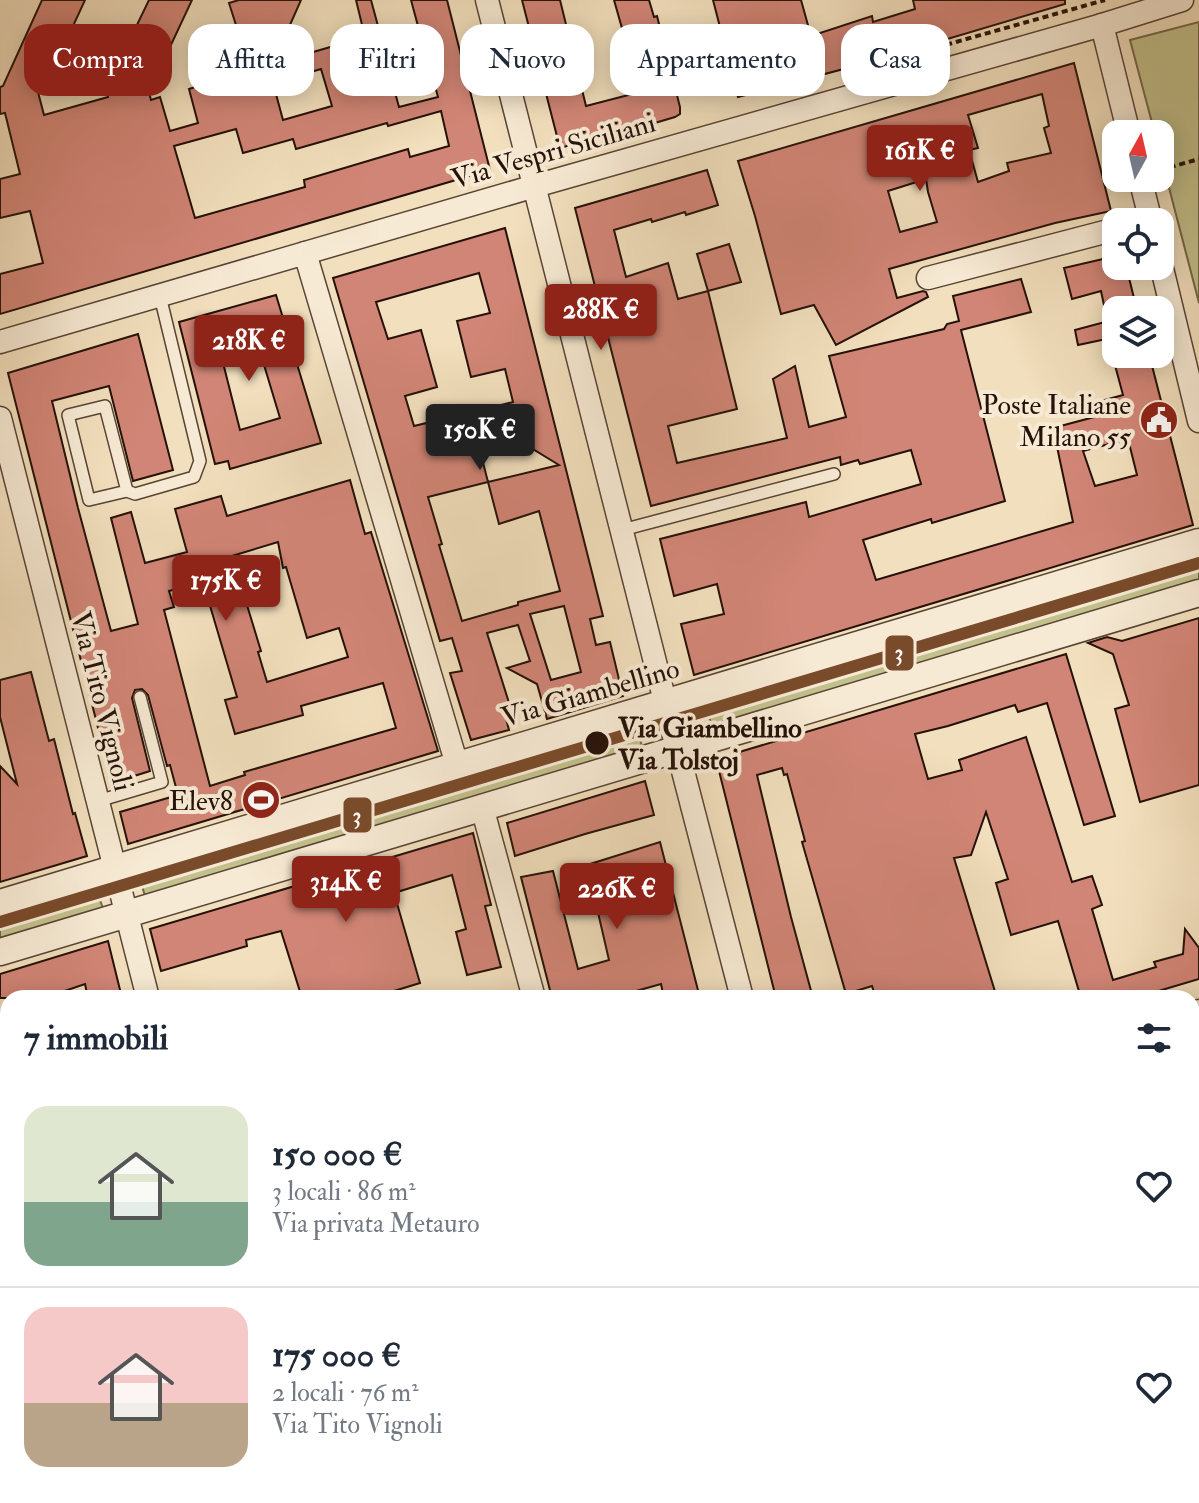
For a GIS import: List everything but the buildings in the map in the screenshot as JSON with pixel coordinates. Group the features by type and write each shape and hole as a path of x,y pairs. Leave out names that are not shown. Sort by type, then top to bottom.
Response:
{"street":[{"path":"487,0 740,990"},
{"name":"Via Vespri Siciliani","path":"0,342 1182,0"},
{"path":"1102,25 1126,120"},
{"path":"928,278 1102,233"},
{"path":"305,253 457,765"},
{"path":"1165,280 1199,421"},
{"name":"Via Tito Vignoli","path":"0,418 146,990"},
{"name":"Via Giambellino","path":"0,903 1199,542"},
{"path":"0,952 1199,593"},
{"path":"482,807 532,990"}],"lane":[{"path":"131,493 105,406 68,415 89,500 131,493 194,477 200,461 160,296"},
{"path":"622,530 834,474"},
{"path":"98,801 162,782 140,697"}],"path":[{"path":"1174,166 1199,159"}],"shaded area":[{"path":"1199,22 1199,303 1170,192 1174,192 1174,120 1151,120 1130,40"},
{"path":"1199,553 1199,581 713,731 705,701"},
{"path":"635,721 643,750 145,896 137,869"},
{"path":"93,882 103,908 0,941 0,910"}],"tram line":[{"name":"3","path":"0,922 1199,563"}],"place":[{"name":"Poste Italiane Milano 55","path":"1159,420"},
{"name":"Via Giambellino Via Tolstoj","path":"597,743"},
{"name":"Elev8","path":"261,800"}]}
